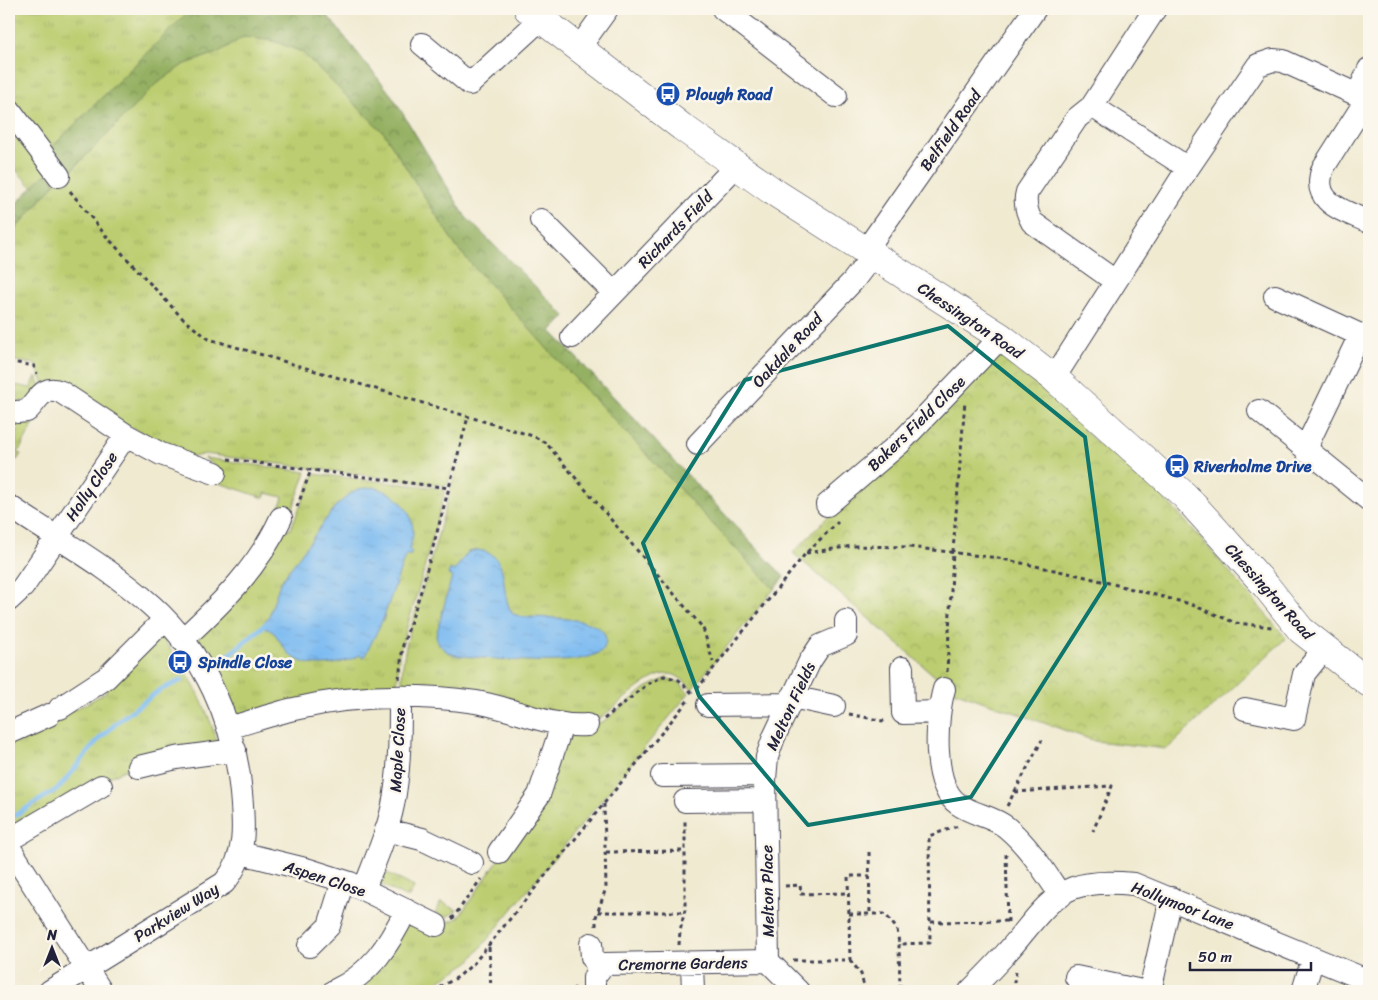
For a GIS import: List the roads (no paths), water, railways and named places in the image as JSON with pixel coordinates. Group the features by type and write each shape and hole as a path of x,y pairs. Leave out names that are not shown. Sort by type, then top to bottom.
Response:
{"main road":[{"name":"Chessington Road","path":"535,14 682,127 869,253 1001,337 1054,378 1185,496 1266,586 1301,630 1369,683"}],"street":[{"path":"579,48 608,9"},
{"path":"723,9 836,96"},
{"name":"Belfield Road","path":"869,253 1034,9"},
{"path":"1115,281 1032,222 1028,214 1026,198 1027,192 1077,118 1092,106 1154,9"},
{"path":"422,44 470,84 535,14"},
{"path":"1054,378 1252,71 1264,61 1282,61 1365,98"},
{"path":"1369,69 1365,98 1323,168 1318,181 1320,191 1331,204 1369,222"},
{"path":"1092,106 1188,168"},
{"path":"9,109 59,176"},
{"name":"Richards Field","path":"572,337 737,165"},
{"path":"541,220 614,293"},
{"name":"Oakdale Road","path":"698,444 853,281 869,253"},
{"path":"1275,296 1365,337 1310,439 1307,452"},
{"name":"Bakers Field Close","path":"833,513 1001,337"},
{"name":"Holly Close","path":"17,412 28,411 39,395 54,389 62,392 126,435 161,454 220,466"},
{"path":"1259,411 1368,508"},
{"name":"Holly Close","path":"11,596 23,587 126,435"},
{"name":"Parkview Way","path":"9,506 120,580 165,619 182,640 205,673 228,728 235,750 244,821 241,854 231,874 216,889 86,967 50,991"},
{"path":"182,640 241,582 262,555 280,521"},
{"path":"9,733 55,712 106,678 165,619"},
{"name":"Melton Fields","path":"765,785 771,744 810,661 820,646 846,634 846,621"},
{"path":"1245,709 1294,719 1304,674 1324,649"},
{"path":"902,668 903,713 938,712"},
{"path":"944,689 938,712 940,765 944,786 955,802 994,819 1018,838 1060,896"},
{"name":"Maple Close","path":"228,728 306,707 400,697 488,704 562,725 587,725"},
{"name":"Maple Close","path":"364,889 386,830 398,771 400,697"},
{"path":"700,700 791,701 834,706"},
{"path":"499,852 539,795 562,725"},
{"path":"139,767 176,758 235,750"},
{"path":"662,776 765,785"},
{"path":"685,801 765,785"},
{"name":"Melton Place","path":"765,785 768,961 798,991"},
{"path":"9,840 101,786"},
{"path":"386,830 422,839 472,864"},
{"path":"9,847 101,991"},
{"name":"Aspen Close","path":"241,854 343,881 364,889 436,925"},
{"path":"309,946 329,926 343,881"},
{"name":"Hollymoor Lane","path":"970,991 1009,951 1024,930 1060,896 1072,889 1114,882 1134,884 1171,898 1369,981"},
{"path":"1150,991 1171,898"},
{"path":"334,991 359,977 374,962 389,944 406,910"},
{"name":"Cremorne Gardens","path":"591,944 592,957 599,969"},
{"path":"1303,991 1313,958"},
{"name":"Cremorne Gardens","path":"594,991 594,977 604,964 768,961"},
{"path":"685,964 693,991"},
{"path":"1076,977 1142,991"}],"water":[{"path":"373,487 393,495 407,510 413,528 409,549 412,552 410,556 407,554 404,559 384,617 365,656 362,657 360,655 335,664 326,665 308,664 300,661 287,651 274,633 262,626 269,616 280,583 335,507 358,489"},
{"path":"478,550 489,553 501,567 508,605 513,614 523,617 577,620 591,624 601,630 606,638 603,650 591,656 575,660 534,661 460,656 445,650 439,644 436,636 452,576 448,575 450,569 454,571 468,552"}],"waterway":[{"path":"221,662 268,622"},
{"path":"9,819 59,788 97,741 122,718 160,690 182,680"}],"place":[{"name":"Plough Road","path":"668,94"},
{"name":"Riverholme Drive","path":"1177,466"},
{"name":"Spindle Close","path":"180,662"}]}
